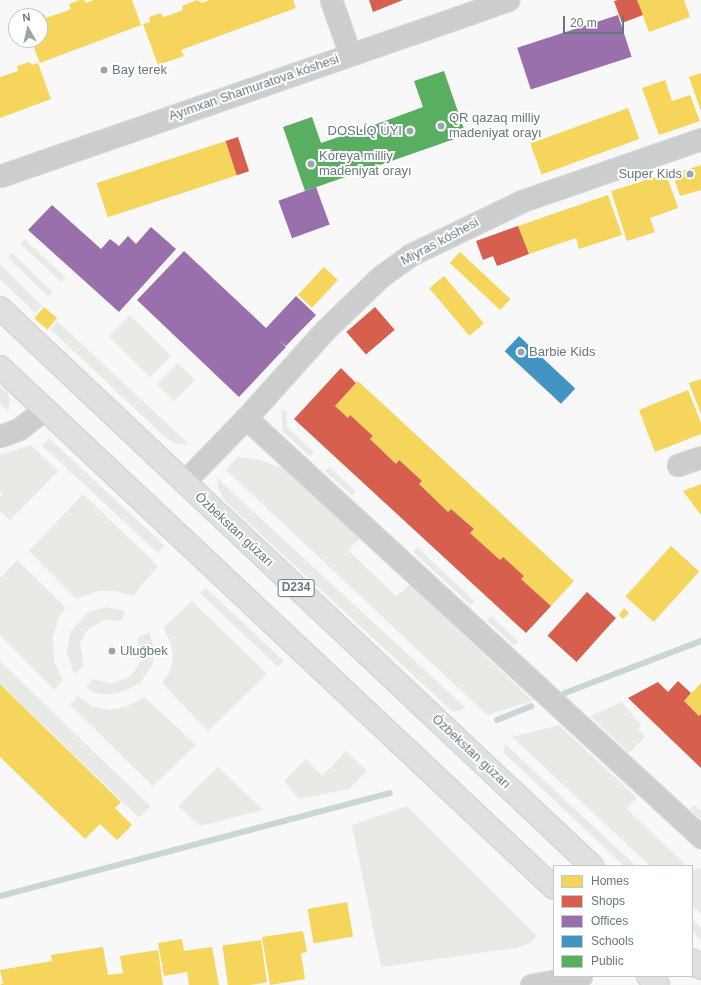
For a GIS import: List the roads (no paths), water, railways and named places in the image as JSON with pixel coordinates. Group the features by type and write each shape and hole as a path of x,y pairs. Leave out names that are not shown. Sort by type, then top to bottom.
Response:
{"main road":[{"name":"Ózbekstan gúzarı","path":"0,308 591,865"},
{"path":"0,367 553,887"},
{"path":"693,961 701,968"},
{"path":"649,977 658,985"}],"street":[{"path":"331,0 350,54"},
{"name":"Ayımxan Shamuratova kóshesi","path":"0,176 508,0"},
{"name":"Miyras kóshesi","path":"184,482 246,418 325,330 380,277 410,255 522,201 701,139"},
{"path":"0,436 19,429 45,409"},
{"path":"246,418 701,837"},
{"path":"678,465 701,457"},
{"path":"531,985 575,977"}],"waterway":[{"path":"565,693 701,641"},
{"path":"497,720 531,706"},
{"path":"0,896 390,793"}],"place":[{"name":"Bay terek","path":"104,70"},
{"name":"QR qazaq milliy madeniyat orayı","path":"441,126"},
{"name":"DOSLÍQ ÚYI","path":"410,131"},
{"name":"Koreya milliy madeniyat orayı","path":"311,164"},
{"name":"Super Kids","path":"690,174"},
{"name":"Barbie Kids","path":"521,352"},
{"name":"Uluǵbek","path":"112,651"}]}
